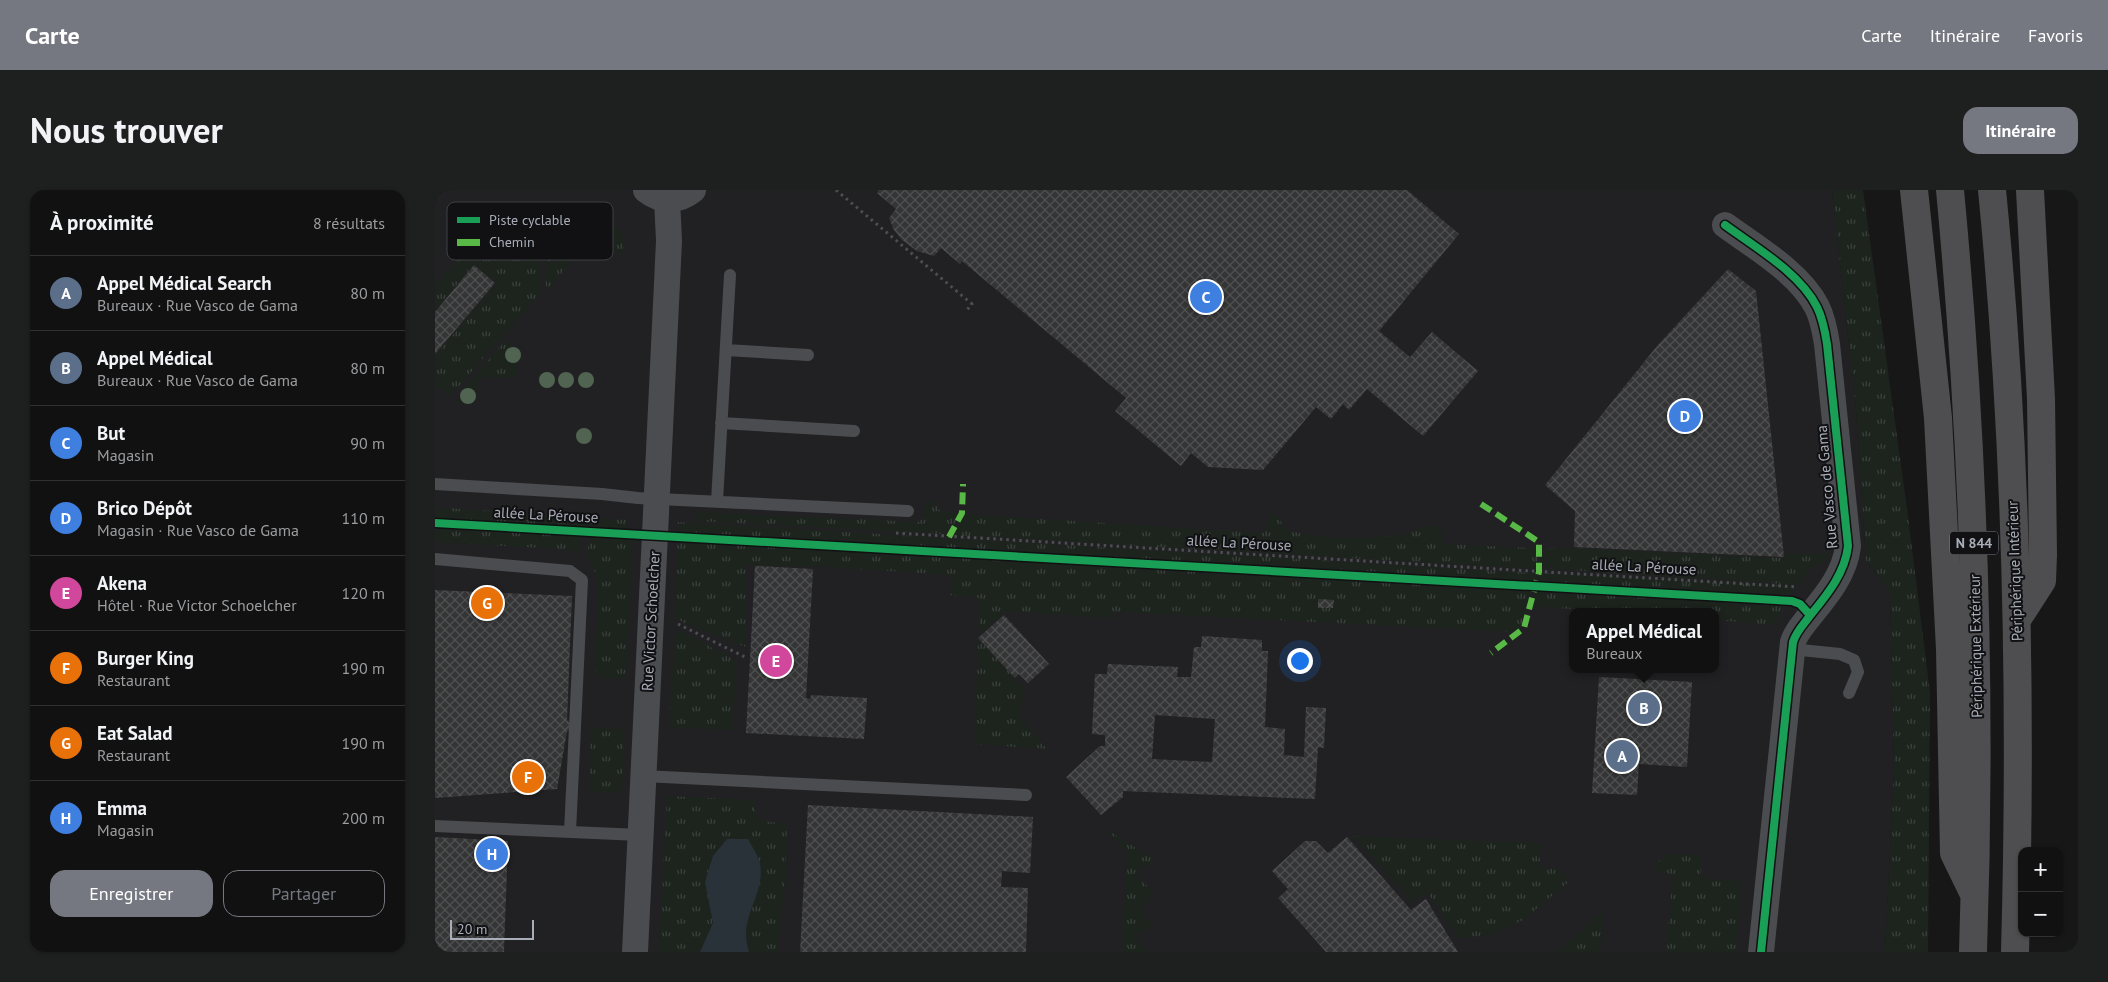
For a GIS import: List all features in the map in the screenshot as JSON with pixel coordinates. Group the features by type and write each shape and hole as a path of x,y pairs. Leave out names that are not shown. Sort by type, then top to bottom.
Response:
{"highway":[{"path":"1915,190 1938,418 1950,650 1954,853 1975,896"},
{"name":"Périphérique Extérieur","path":"1951,190 1970,436 1974,530 1978,699 1973,952"},
{"name":"Périphérique Intérieur","path":"1991,190 2010,426 2017,618 2019,726 2015,952"},
{"path":"2017,618 2042,581 2043,555 2041,399 2030,190"}],"street":[{"path":"656,195 684,196 693,190"},
{"name":"Rue Victor Schoelcher","path":"635,952 669,241 656,195"},
{"name":"Rue Vasco de Gama","path":"1725,225 1785,269 1809,294 1817,307 1825,330 1848,546 1847,559 1839,575 1795,635 1791,650 1761,952"}],"lane":[{"path":"717,501 730,275"},
{"path":"726,350 808,355"},
{"path":"721,423 854,431"},
{"path":"435,484 908,511"},
{"path":"435,559 570,571 582,580 570,832"},
{"path":"1791,650 1840,654 1854,660 1858,672 1849,693"},
{"path":"643,776 1025,795"},
{"path":"435,826 640,835"}],"path":[{"path":"836,190 972,304 966,310"},
{"path":"671,620 745,657"}],"shaded area":[{"path":"435,190 1832,190 1856,409 1866,561 1890,591 1894,769 1885,952 435,952"},
{"path":"727,839 748,839 760,864 759,886 747,928 746,940 749,952 700,952 713,923 705,882 713,856"}],"green space":[{"path":"1832,190 1863,190 1907,509 1930,693 1928,952 1885,952 1894,769 1890,591 1866,561 1856,409"},
{"path":"613,223 625,236 623,254 613,253"},
{"path":"457,260 477,260 435,310 435,286"},
{"path":"480,260 539,260 542,280 541,293 450,396 435,384 435,356 497,283 476,265"},
{"path":"548,260 573,260 548,289 546,289 545,264"},
{"path":"505,341 509,342 516,350 517,374 514,378 483,377 471,401 458,402 468,384"},
{"path":"932,500 940,511 960,514 948,534 696,521 697,512 918,522 924,518 924,506"},
{"path":"447,508 626,520 627,527 626,531 617,533 435,521 435,509"},
{"path":"1270,513 1277,516 1287,530 1314,536 1357,538 1399,535 1425,527 1440,526 1443,544 1531,548 1537,552 1538,569 951,535 963,514 1262,533 1266,531"},
{"path":"677,522 1537,574 1535,584 1532,586 677,535"},
{"path":"435,525 577,533 579,535 579,553 559,549 435,542"},
{"path":"590,534 633,536 626,679 595,677 598,591 596,574 587,556"},
{"path":"677,540 1533,589 1523,626 1513,632 1118,612 1110,618 1006,611 979,634 980,598 950,595 952,575 810,566 746,565 746,647 686,624 676,618"},
{"path":"1568,548 1785,558 1786,554 1829,553 1822,565 1814,564 1799,585 1541,568 1541,549"},
{"path":"1540,574 1792,586 1795,588 1785,600 1540,586"},
{"path":"1537,590 1775,602 1780,604 1782,609 1775,625 1719,620 1719,608 1569,609 1532,606"},
{"path":"675,629 736,660 733,730 669,727"},
{"path":"978,638 1024,688 1020,717 1047,749 975,744"},
{"path":"591,729 624,729 622,793 593,792 589,790"},
{"path":"667,796 754,800 755,810 762,821 787,824 785,884 777,952 749,952 746,935 748,918 760,887 748,839 727,839 713,856 713,923 700,952 659,952"},
{"path":"1104,828 1155,860 1134,873 1154,893 1140,910 1153,925 1133,936 1149,952 1122,952 1127,853"},
{"path":"1353,836 1541,843 1539,869 1557,868 1571,880 1523,920 1497,933 1459,939 1428,893 1412,902"},
{"path":"1668,854 1701,855 1701,878 1741,881 1736,952 1666,952 1673,874 1656,872 1657,862"},
{"path":"1603,911 1600,952 1558,952"}],"building":[{"path":"877,190 1407,190 1459,234 1379,331 1410,357 1432,332 1478,371 1423,436 1367,389 1349,410 1343,404 1331,419 1316,407 1263,470 1208,467 1191,453 1181,466 1115,411 1126,398 962,261 960,264 941,248 934,256 917,251 902,240 894,230 889,218 896,209 877,193 879,192"},
{"path":"474,265 495,283 435,354 435,312"},
{"path":"1728,269 1756,291 1784,557 1574,547 1575,511 1545,485 1657,346"},
{"path":"755,566 813,569 806,698 810,699 811,695 867,698 864,739 746,733"},
{"path":"435,590 572,596 567,720 577,726 567,731 557,789 435,798"},
{"path":"1318,599 1334,600 1333,608 1318,608"},
{"path":"1004,615 1049,664 1028,683 1019,674 1015,678 978,638"},
{"path":"1202,636 1262,640 1262,651 1268,651 1265,727 1285,729 1284,755 1304,757 1306,707 1326,708 1324,748 1318,747 1315,799 1123,791 1123,797 1101,815 1066,777 1100,746 1105,746 1105,735 1092,734 1095,674 1107,674 1108,664 1178,667 1177,677 1191,677 1194,647 1201,647","holes":["1155,715 1215,719 1212,762 1152,759"]},
{"path":"1599,677 1692,682 1687,767 1639,764 1637,795 1592,793"},
{"path":"808,805 1033,817 1030,873 1002,871 1001,887 1028,888 1026,952 800,952"},
{"path":"435,837 508,841 504,952 435,952"},
{"path":"1347,837 1411,910 1426,899 1458,952 1326,952 1278,898 1288,889 1272,871 1305,841 1316,841 1328,853"}],"marked path":[{"path":"949,537 962,513 963,484"},
{"path":"1481,504 1539,542 1539,572 1524,628 1491,653"}],"cycle path":[{"path":"1725,225 1776,262 1800,283 1821,316 1827,344 1848,546 1843,566 1834,584 1800,629 1793,642 1761,952"},
{"name":"allée La Pérouse","path":"435,523 1792,601 1800,604 1810,615"}],"place":[{"name":"But","path":"1206,297"},
{"name":"Brico Dépôt","path":"1685,416"},
{"name":"Eat Salad","path":"487,603"},
{"name":"Akena","path":"776,661"},
{"name":"Appel Médical","path":"1644,708"},
{"name":"Appel Médical Search","path":"1622,756"},
{"name":"Burger King","path":"528,777"},
{"name":"Emma","path":"492,854"}]}
